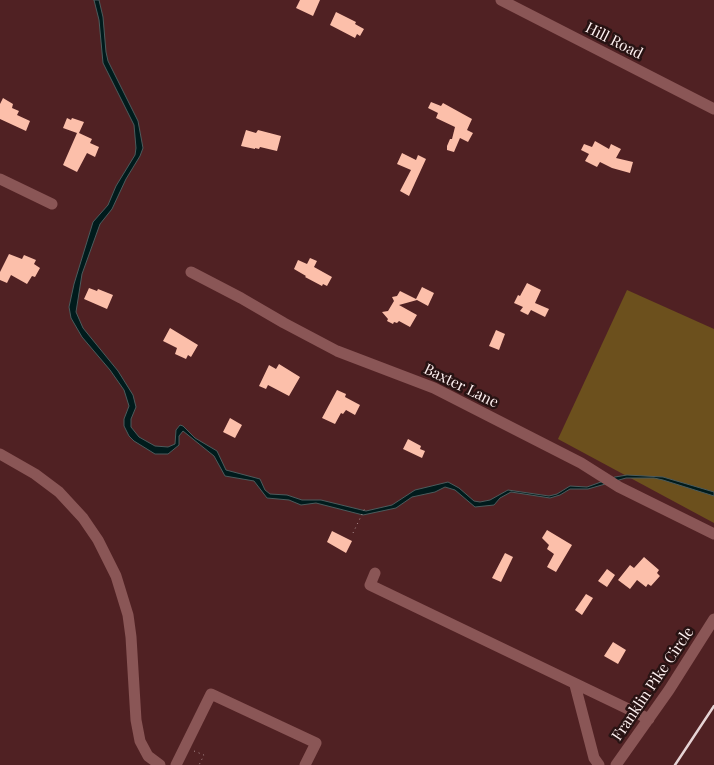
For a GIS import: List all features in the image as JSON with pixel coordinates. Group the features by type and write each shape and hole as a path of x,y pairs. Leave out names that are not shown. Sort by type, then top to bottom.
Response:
{"street":[{"name":"Hill Road","path":"500,0 714,109"},
{"path":"0,179 52,204"},
{"name":"Baxter Lane","path":"191,272 337,351 434,388 558,452 607,480 714,534"},
{"path":"0,454 35,474 67,500 91,530 113,570 125,603 131,637 138,734 144,752 157,764"},
{"path":"376,573 370,585 649,719"},
{"name":"Franklin Pike Circle","path":"616,765 649,719 714,618"},
{"path":"575,685 594,758 599,765"},
{"path":"176,765 211,694 316,743 305,765"}],"path":[{"path":"353,534 365,508"},
{"path":"185,746 204,755 199,765"}],"shaded area":[{"path":"627,290 714,329 714,523 558,439"}],"water":[{"path":"94,0 99,0 103,17 108,61 138,121 143,148 112,209 100,224 82,274 76,312 83,328 118,371 133,395 136,407 131,419 131,427 139,437 155,446 168,447 175,444 176,430 180,425 195,438 217,451 226,470 260,479 265,490 270,494 287,495 302,500 321,500 366,511 392,505 415,490 448,482 459,488 474,501 480,502 490,500 508,490 549,496 557,494 570,486 587,487 615,477 627,475 663,477 714,492 714,496 654,478 626,478 588,489 570,489 550,498 511,492 500,498 494,505 475,507 455,490 445,487 435,492 412,497 396,508 363,515 316,503 301,505 289,500 267,498 254,481 225,476 214,456 183,431 179,436 179,445 168,454 155,454 134,441 124,426 124,419 129,406 124,390 82,337 71,318 69,307 93,222 108,205 116,186 135,155 136,148 134,125 103,63 99,20"}],"building":[{"path":"300,0 320,0 313,16 296,8"},
{"path":"336,12 356,22 355,24 364,29 360,36 357,34 355,38 330,25"},
{"path":"3,98 13,104 12,108 19,111 17,115 30,121 26,131 0,119 0,104"},
{"path":"431,102 441,106 443,103 472,119 467,130 473,133 468,142 460,138 454,152 447,150 447,146 450,139 452,139 455,127 436,118 438,113 428,108"},
{"path":"67,118 84,122 79,133 92,139 90,143 99,147 95,157 87,153 77,172 63,165 77,133 63,128"},
{"path":"246,130 256,133 258,130 281,136 277,151 260,147 255,149 241,146"},
{"path":"595,141 609,149 611,144 621,149 616,158 633,162 630,173 612,168 600,162 597,167 585,161 589,154 581,150 584,144 592,147"},
{"path":"402,153 416,160 418,155 426,159 409,196 400,191 411,170 397,164"},
{"path":"9,254 22,259 24,255 36,260 34,264 40,268 35,277 32,276 27,284 11,275 7,283 0,280 0,272"},
{"path":"310,258 317,261 314,267 332,277 327,286 323,284 322,286 294,269 298,260 307,264"},
{"path":"527,283 541,290 535,303 549,309 545,317 531,310 528,315 520,311 523,307 514,303"},
{"path":"422,287 434,293 428,306 417,300 399,305 417,315 410,327 399,321 393,324 387,321 388,319 382,312 388,311 394,301 392,297 397,296 400,291 416,299"},
{"path":"89,288 97,291 98,289 113,295 107,309 84,299"},
{"path":"170,328 198,345 191,357 188,355 186,359 175,354 177,348 163,341"},
{"path":"496,330 505,334 499,350 489,346"},
{"path":"279,364 300,377 289,396 268,385 266,389 259,386 269,365 276,369"},
{"path":"337,390 346,394 345,397 360,405 355,415 346,410 343,414 341,413 335,424 322,418"},
{"path":"230,418 242,425 235,438 223,432"},
{"path":"408,439 421,446 420,449 425,451 422,458 403,449"},
{"path":"547,530 572,545 556,572 547,567 554,554 547,549 549,545 542,538"},
{"path":"332,531 352,541 346,553 327,542"},
{"path":"505,553 513,557 501,582 492,578"},
{"path":"644,557 659,570 657,573 660,576 651,586 648,584 646,587 637,580 630,589 618,580 630,565 634,568"},
{"path":"607,569 615,575 607,587 598,581"},
{"path":"586,594 593,598 582,615 575,610"},
{"path":"613,642 626,650 618,664 604,656"}],"railway":[{"path":"675,765 714,706"}]}
